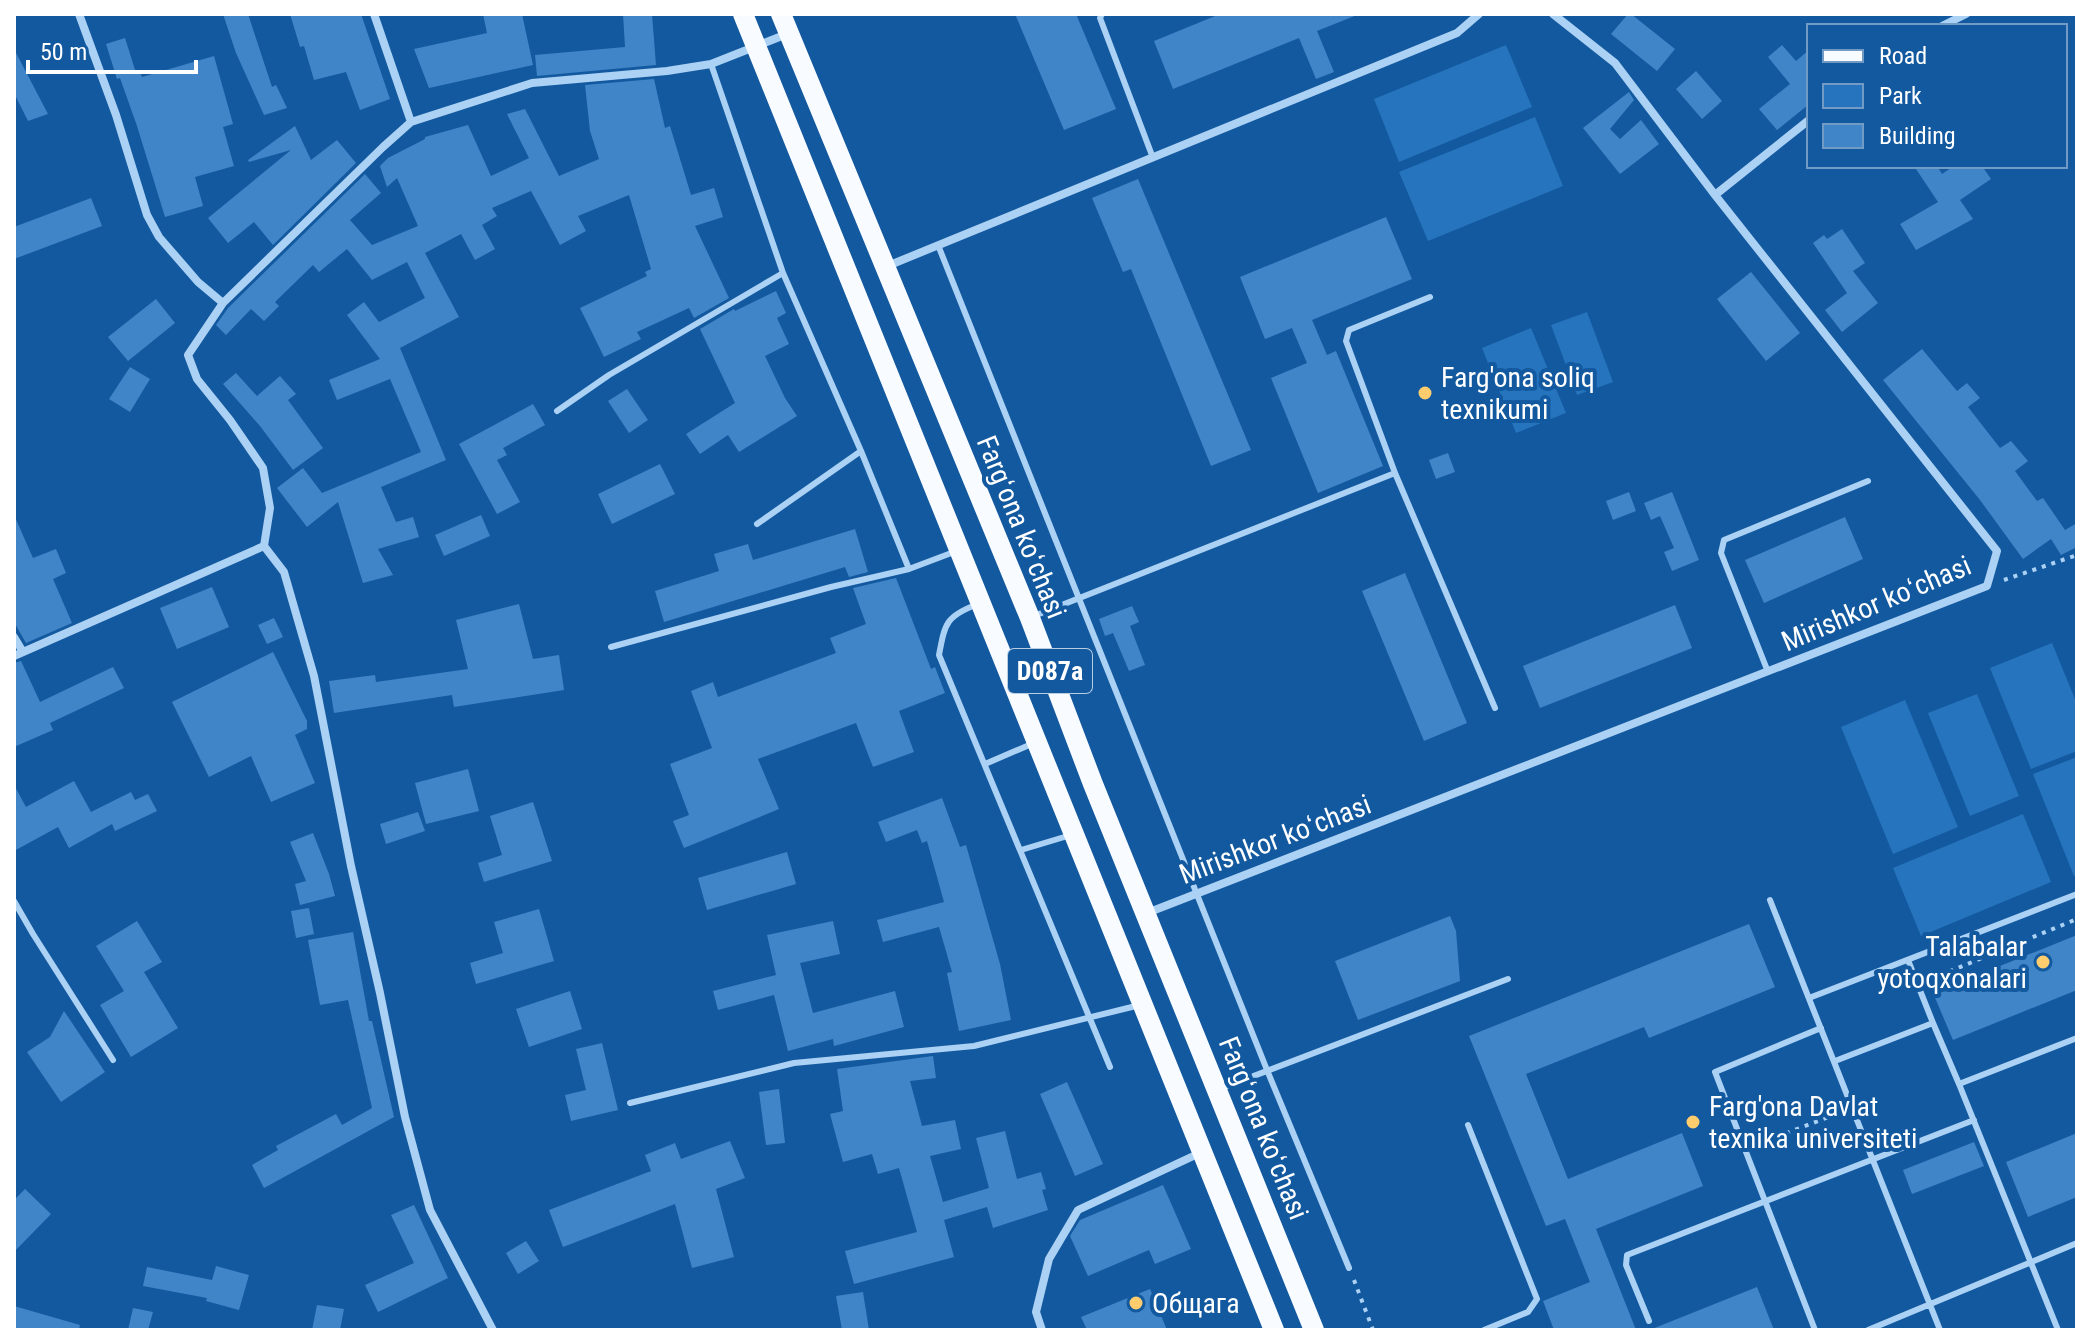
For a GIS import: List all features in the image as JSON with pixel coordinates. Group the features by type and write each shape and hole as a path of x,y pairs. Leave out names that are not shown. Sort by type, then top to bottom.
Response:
{"main road":[{"name":"D087a","path":"743,14 1274,1330"},
{"name":"Fargʻona koʻchasi","path":"784,24 1030,618 1093,784 1314,1330"},
{"path":"1060,797 1093,784"}],"street":[{"path":"79,14 116,115 147,215 159,237 198,282 223,303"},
{"path":"374,14 411,122"},
{"path":"885,267 1457,33 1479,14"},
{"name":"Mirishkor koʻchasi","path":"1147,913 1987,586 1997,551 1715,195 1615,63 1553,14"},
{"path":"1946,24 1966,14"},
{"path":"493,1330 430,1210 405,1117 314,676 284,572 264,546 270,508 263,468 197,379 188,355 223,303 411,122 532,83 711,64 756,46 784,24"},
{"path":"1715,195 1807,122"},
{"path":"14,637 18,654 264,546"},
{"path":"1042,1330 1036,1312 1049,1259 1078,1210 1203,1151"}],"lane":[{"path":"1102,14 1100,18 1153,158"},
{"path":"711,64 783,273 909,569"},
{"path":"938,245 1349,1268"},
{"path":"557,411 609,375 783,273"},
{"path":"1430,297 1349,330 1346,341 1395,473 1495,708"},
{"path":"757,524 861,451"},
{"path":"1030,618 1395,473"},
{"path":"1768,672 1721,553 1724,540 1868,481"},
{"path":"611,647 909,569 960,549"},
{"path":"981,602 955,613 943,633 939,655 1110,1067"},
{"path":"985,764 1038,741"},
{"path":"1021,850 1075,834"},
{"path":"1809,998 2077,894"},
{"path":"1770,900 1940,1330"},
{"path":"14,901 113,1060"},
{"path":"1908,960 2058,1330"},
{"path":"1218,1090 1508,979"},
{"path":"630,1103 794,1063 974,1046 1144,1004"},
{"path":"1835,1061 1933,1023"},
{"path":"1815,1330 1715,1072 1821,1028"},
{"path":"1959,1084 2077,1038"},
{"path":"1649,1321 1626,1265 1627,1255 1974,1120"},
{"path":"1468,1125 1537,1299 1528,1312 1484,1330"},
{"path":"1868,1330 2077,1243"}],"path":[{"path":"1987,586 2077,555"},
{"path":"1918,984 2077,919"},
{"path":"1745,1149 1853,1108"},
{"path":"1349,1268 1373,1330"}],"green space":[{"path":"1506,45 1532,107 1399,162 1374,99"},
{"path":"1535,117 1563,186 1428,241 1399,172"},
{"path":"1587,312 1613,382 1577,395 1551,325"},
{"path":"1531,328 1566,413 1516,433 1482,348"},
{"path":"2052,643 2077,704 2077,751 2031,769 1990,668"},
{"path":"1977,694 2019,796 1970,816 1928,713"},
{"path":"1905,700 1958,827 1893,854 1841,727"},
{"path":"2077,757 2077,875 2074,876 2033,774"},
{"path":"2023,814 2051,882 1921,936 1893,868"}],"building":[{"path":"223,14 248,14 272,87 276,85 287,108 264,115 236,53"},
{"path":"290,14 361,14 390,99 360,110 346,72 314,80"},
{"path":"483,14 522,14 533,65 429,88 414,49 487,33"},
{"path":"623,14 652,14 656,65 537,76 535,55 625,47"},
{"path":"1015,14 1076,14 1116,109 1064,130"},
{"path":"1220,14 1357,15 1317,31 1334,72 1316,79 1299,38 1173,89 1154,41"},
{"path":"1628,14 1675,49 1657,71 1611,34"},
{"path":"125,38 136,73 140,72 142,77 214,56 233,124 223,127 234,166 195,177 203,206 165,217 137,126 106,44"},
{"path":"1782,45 1796,61 1807,52 1807,106 1777,130 1759,109 1790,84 1768,57"},
{"path":"14,49 48,114 28,121 14,93"},
{"path":"1696,71 1722,101 1702,119 1676,89"},
{"path":"654,79 665,128 670,126 691,195 714,188 723,217 695,226 729,298 694,318 689,308 637,332 641,339 604,357 580,308 647,276 645,272 651,269 629,195 578,216 586,231 560,245 531,191 492,208 497,216 482,225 495,249 475,260 461,234 425,253 459,317 400,348 446,460 381,487 396,522 413,517 419,537 378,549 393,575 363,583 338,502 307,527 277,488 303,468 322,493 421,452 390,379 337,400 329,380 380,359 347,315 364,302 379,322 425,298 407,262 372,280 347,249 319,272 313,265 275,302 279,306 264,321 251,309 226,335 216,325 228,308 365,174 381,193 350,220 372,245 418,226 397,178 387,187 380,166 425,137 468,125 491,176 529,158 507,114 525,109 559,176 599,159 590,131 585,85"},
{"path":"1629,92 1634,100 1610,129 1620,139 1641,120 1659,144 1620,174 1583,128"},
{"path":"295,126 311,160 337,140 356,163 273,245 254,222 228,243 208,218 291,150 248,160"},
{"path":"1915,168 1938,168 1942,174 1951,168 1983,168 1991,179 1960,200 1973,219 1916,250 1900,224 1938,202"},
{"path":"1138,179 1251,450 1211,466 1131,269 1123,272 1092,198"},
{"path":"91,198 102,226 14,259 14,227"},
{"path":"1386,217 1412,279 1312,320 1327,355 1336,351 1383,466 1318,493 1271,378 1307,363 1292,328 1265,339 1240,277"},
{"path":"1842,229 1865,263 1853,271 1878,303 1842,332 1825,310 1847,293 1813,243 1824,235 1827,239"},
{"path":"1751,272 1800,333 1766,361 1717,299"},
{"path":"776,291 786,313 777,318 789,344 765,356 797,416 739,452 728,435 700,454 686,434 735,403 700,329 734,309"},
{"path":"156,299 175,323 128,361 108,337"},
{"path":"1922,349 1957,391 1967,383 1980,398 1968,407 2000,448 2011,441 2028,461 2015,471 2037,501 2043,498 2065,530 2077,523 2077,547 2061,555 2051,539 2023,559 1980,500 1883,380"},
{"path":"130,367 150,379 130,412 109,399"},
{"path":"236,373 257,396 280,376 296,394 288,400 323,448 293,470 223,384"},
{"path":"627,389 648,420 629,433 608,401"},
{"path":"533,404 545,425 503,448 507,455 497,460 520,502 497,514 459,444"},
{"path":"1448,453 1455,472 1436,479 1429,460"},
{"path":"660,464 675,494 612,524 598,494"},
{"path":"1629,492 1636,511 1613,520 1606,501"},
{"path":"1672,492 1699,560 1672,571 1664,552 1674,548 1660,516 1651,520 1644,503"},
{"path":"14,515 33,558 56,549 66,573 53,579 72,623 26,643 14,622"},
{"path":"481,515 490,536 444,556 435,535"},
{"path":"1845,517 1863,559 1764,603 1745,560"},
{"path":"855,529 868,572 849,577 845,567 664,622 655,591 719,571 714,554 748,544 753,560"},
{"path":"1405,573 1467,723 1424,741 1362,591"},
{"path":"896,578 931,669 935,667 945,693 899,711 914,752 873,767 856,723 758,759 779,809 684,848 673,821 689,815 670,764 712,748 691,691 713,682 718,697 836,653 830,638 866,624 853,588"},
{"path":"212,587 229,627 177,649 160,608"},
{"path":"519,604 533,659 559,655 564,690 454,707 452,695 334,713 329,681 375,675 376,682 468,669 456,620"},
{"path":"1675,605 1692,648 1540,708 1523,666"},
{"path":"1132,606 1139,622 1130,626 1145,665 1129,671 1113,633 1105,636 1099,619"},
{"path":"274,618 283,637 267,644 258,625"},
{"path":"273,652 307,721 307,729 295,735 315,783 271,802 251,756 209,777 172,702"},
{"path":"21,661 40,702 113,667 124,688 50,723 53,730 14,747 14,663"},
{"path":"468,769 479,811 426,824 415,783"},
{"path":"74,781 91,812 131,792 135,800 148,794 157,811 115,831 112,824 69,848 58,827 14,851 14,785 26,807"},
{"path":"942,798 960,847 966,845 1000,964 1011,1020 959,1031 947,973 952,972 939,927 883,942 877,920 944,902 927,841 922,843 917,830 886,842 878,822"},
{"path":"533,802 552,861 484,882 478,863 502,855 490,816"},
{"path":"418,812 425,831 386,844 380,824"},
{"path":"313,833 335,896 300,905 295,884 306,881 290,842"},
{"path":"787,852 796,884 707,910 698,878"},
{"path":"309,908 314,934 296,938 291,911"},
{"path":"539,909 554,961 476,984 470,963 503,953 494,922"},
{"path":"1450,916 1456,931 1460,981 1358,1020 1335,961"},
{"path":"137,921 162,962 144,972 178,1028 131,1057 100,1005 124,991 96,946"},
{"path":"833,921 840,954 800,963 813,1013 895,991 904,1027 834,1046 833,1039 788,1051 774,995 718,1010 713,991 776,975 767,935"},
{"path":"1749,924 1775,987 1649,1038 1644,1027 1526,1074 1568,1179 1682,1133 1703,1186 1596,1229 1636,1330 1554,1330 1543,1301 1590,1282 1565,1219 1546,1226 1469,1036"},
{"path":"353,932 369,1021 372,1021 394,1117 264,1188 252,1165 278,1150 276,1146 336,1114 342,1125 372,1108 348,1000 320,1005 308,940"},
{"name":"Talabalar yotoqxonalari","path":"2077,935 2077,990 1953,1040 1933,993"},
{"path":"570,991 582,1029 529,1047 516,1009"},
{"path":"64,1011 105,1072 61,1102 27,1052 50,1037"},
{"path":"602,1043 618,1110 571,1121 565,1095 586,1090 576,1049"},
{"path":"933,1056 936,1078 910,1081 922,1126 955,1120 961,1149 930,1156 943,1202 989,1188 976,1138 1005,1131 1017,1179 1041,1172 1048,1210 993,1228 987,1207 944,1220 954,1257 854,1284 845,1251 917,1232 899,1168 878,1174 872,1154 843,1162 830,1114 843,1111 837,1069"},
{"path":"1067,1082 1103,1164 1075,1176 1040,1094"},
{"path":"779,1089 785,1143 766,1145 759,1092"},
{"path":"2077,1133 2077,1197 2028,1217 2006,1162"},
{"path":"730,1141 745,1178 716,1189 734,1257 692,1268 675,1204 563,1247 549,1210 651,1171 645,1155 675,1143 681,1159"},
{"path":"1974,1142 1984,1166 1912,1194 1903,1170"},
{"path":"1163,1185 1191,1249 1155,1264 1149,1250 1088,1276 1070,1236 1080,1220"},
{"path":"25,1189 51,1214 14,1252 14,1200"},
{"path":"414,1205 448,1278 378,1312 365,1285 414,1263 391,1215"},
{"path":"526,1241 539,1261 518,1274 506,1253"},
{"path":"216,1266 249,1275 239,1310 206,1301 207,1298 143,1286 147,1267 212,1280"},
{"path":"1757,1287 1774,1330 1652,1330 1652,1329"},
{"name":"Общага","path":"1150,1289 1167,1330 1087,1330 1081,1317"},
{"path":"863,1292 869,1330 842,1330 836,1296"},
{"path":"317,1305 344,1309 340,1330 312,1330"},
{"path":"14,1306 80,1325 79,1330 14,1330"},
{"path":"133,1308 153,1312 148,1330 128,1330"}],"place":[{"name":"Farg'ona soliq texnikumi","path":"1425,393"},
{"name":"Talabalar yotoqxonalari","path":"2043,962"},
{"name":"Farg'ona Davlat texnika universiteti","path":"1693,1122"},
{"name":"Общага","path":"1136,1303"}]}
